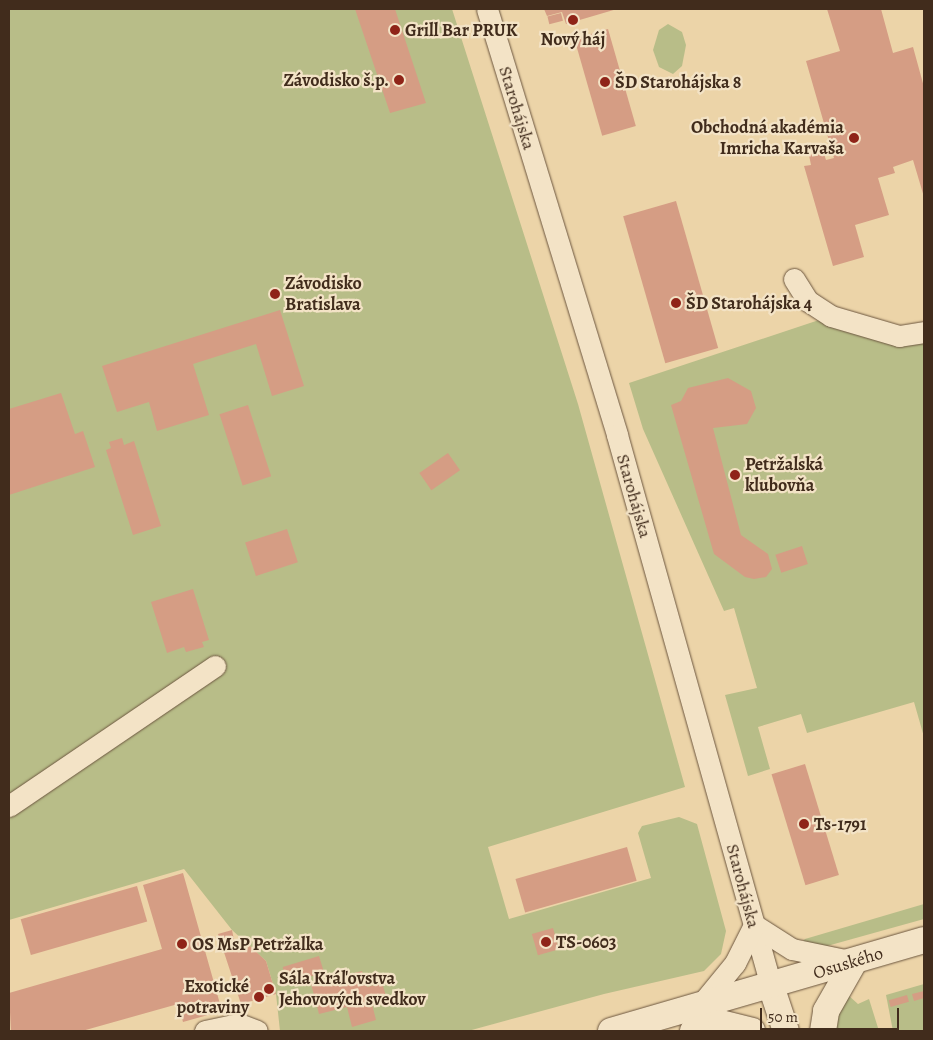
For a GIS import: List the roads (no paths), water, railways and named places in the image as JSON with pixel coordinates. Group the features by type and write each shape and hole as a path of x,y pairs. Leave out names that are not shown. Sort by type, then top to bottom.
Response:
{"street":[{"name":"Starohájska","path":"487,9 614,426 771,986"},
{"path":"794,278 808,301 831,316 899,336 924,332"},
{"path":"9,806 215,666"},
{"path":"696,1019 735,963 754,925 792,949 854,962 826,1011 823,1031"},
{"name":"Osuského","path":"696,1019 771,986 924,940"},
{"path":"771,986 786,1031"},
{"path":"611,1031 696,1019 752,1031"},
{"path":"205,1031 239,1024 256,1031"}],"place":[{"name":"Nový háj","path":"573,20"},
{"name":"Grill Bar PRUK","path":"395,30"},
{"name":"Závodisko š.p.","path":"399,80"},
{"name":"ŠD Starohájska 8","path":"605,82"},
{"name":"Obchodná akadémia Imricha Karvaša","path":"854,138"},
{"name":"Závodisko Bratislava","path":"275,294"},
{"name":"ŠD Starohájska 4","path":"676,303"},
{"name":"Petržalská klubovňa","path":"735,475"},
{"name":"Ts-1791","path":"804,824"},
{"name":"TS-0603","path":"546,942"},
{"name":"OS MsP Petržalka","path":"182,944"},
{"name":"Sála Kráľovstva Jehovových svedkov","path":"269,989"},
{"name":"Exotické potraviny","path":"259,997"}]}
